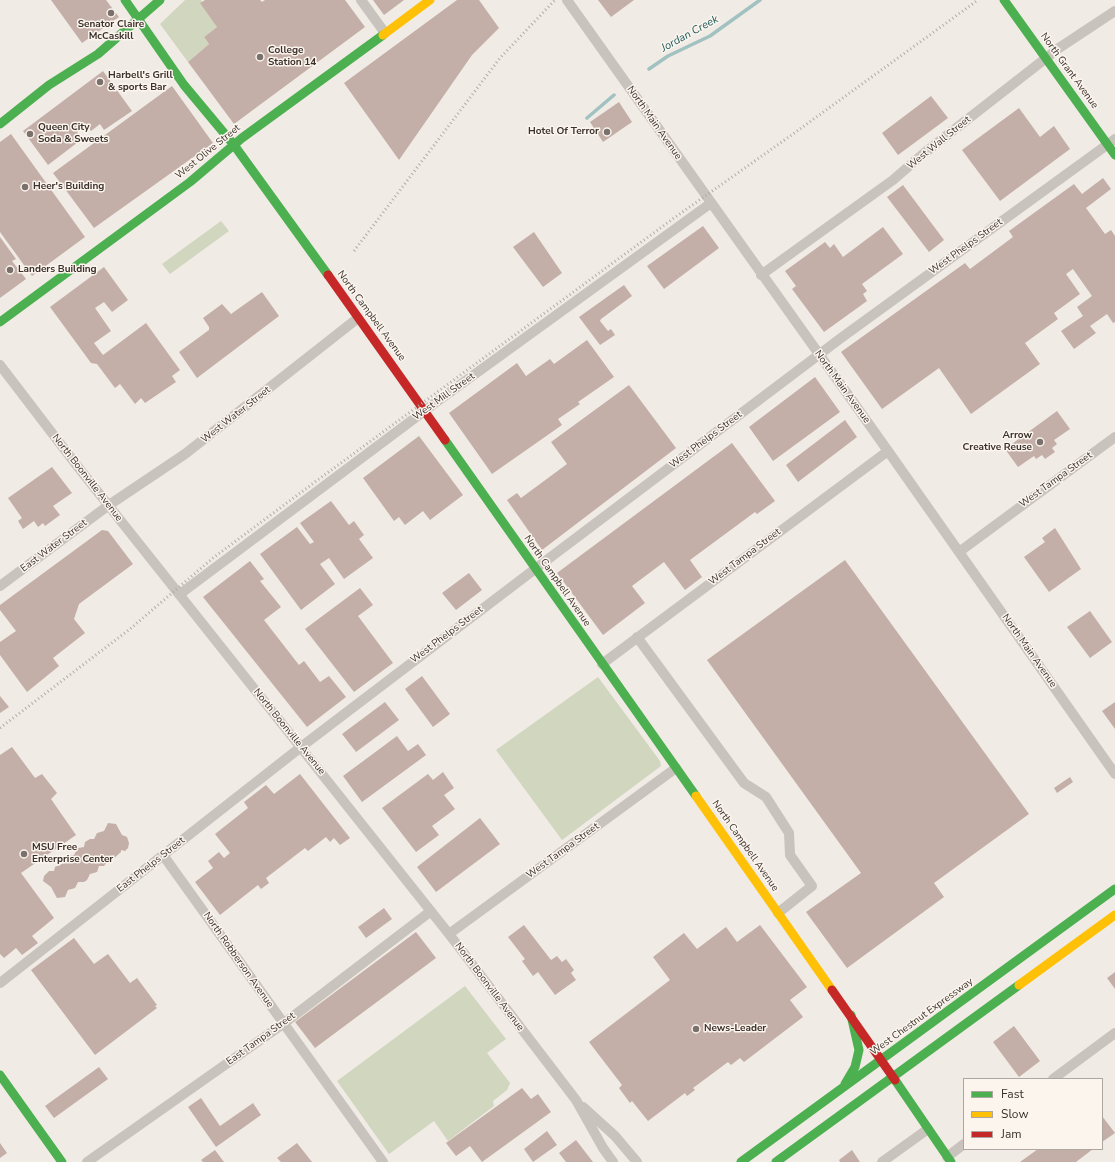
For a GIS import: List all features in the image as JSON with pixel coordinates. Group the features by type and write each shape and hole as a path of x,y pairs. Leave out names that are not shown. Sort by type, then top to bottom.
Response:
{"main road":[{"name":"North Campbell Avenue","path":"125,0 184,85 234,145 425,411 534,569 894,1076 949,1159"},
{"path":"0,124 49,85 98,54 160,0"},
{"name":"West Olive Street","path":"0,322 190,182 234,145 430,0"},
{"name":"North Grant Avenue","path":"1004,0 1115,155"},
{"name":"West Chestnut Expressway","path":"741,1162 1115,889"},
{"path":"776,1162 1115,915"},
{"path":"840,1090 851,1075 858,1059 858,1041 851,1015"},
{"path":"0,1075 62,1162"}],"street":[{"path":"361,0 385,33"},
{"name":"North Main Avenue","path":"567,0 710,203 888,450 1115,774"},
{"name":"West Wall Street","path":"762,275 893,180 923,154 1059,48 1115,11"},
{"name":"West Phelps Street","path":"301,747 534,569 819,355 1115,139"},
{"name":"West Mill Street","path":"180,594 425,411 710,203"},
{"name":"West Water Street","path":"109,505 185,454 358,318"},
{"name":"North Boonville Avenue","path":"0,365 449,934 576,1100 603,1148 613,1162"},
{"name":"West Tampa Street","path":"959,552 1115,437"},
{"name":"West Tampa Street","path":"602,664 888,450"},
{"name":"East Water Street","path":"0,586 109,505"},
{"path":"637,637 744,783 766,798 789,834 790,855 812,886 778,913"},
{"name":"East Phelps Street","path":"0,983 301,747"},
{"name":"West Tampa Street","path":"449,934 676,768"},
{"name":"North Robberson Avenue","path":"164,855 283,1024 383,1162"},
{"name":"East Tampa Street","path":"87,1162 283,1024 431,911"},
{"path":"1054,1078 1115,1033"},
{"name":"North Boonville Avenue","path":"576,1100 615,1136 636,1162"},
{"path":"882,1162 928,1129"},
{"path":"949,1159 963,1145"}],"green space":[{"path":"185,0 201,0 217,27 204,37 209,44 188,62 160,24"},
{"path":"221,221 229,231 170,274 162,264"},
{"path":"598,677 660,761 661,766 562,840 496,750"},
{"path":"465,986 506,1039 487,1053 510,1083 507,1090 493,1101 494,1106 448,1141 434,1121 389,1154 337,1081"}],"building":[{"path":"51,0 106,0 119,17 82,43"},
{"name":"College Station 14","path":"205,0 260,0 262,2 265,0 345,0 365,27 234,124 188,62 209,44 204,37 217,27 200,3"},
{"path":"373,0 404,0 384,15"},
{"path":"457,0 479,0 499,28 472,55 399,160 344,83"},
{"path":"598,0 634,0 611,17"},
{"path":"103,71 132,111 104,130 100,124 91,131 86,124 77,132 82,139 48,165 23,131"},
{"path":"172,86 213,143 94,228 53,173"},
{"path":"931,96 948,118 898,155 882,133"},
{"name":"Hotel Of Terror","path":"619,102 632,122 603,142 590,122"},
{"path":"1019,108 1040,137 1054,126 1070,149 1000,201 962,150"},
{"name":"Heer's Building","path":"11,134 85,237 32,276 0,232 0,142"},
{"path":"1103,178 1111,189 1086,208 1105,234 1111,230 1115,236 1115,322 1113,323 1107,314 1090,326 1096,333 1074,349 1061,331 1083,316 1077,307 1092,296 1073,269 1066,274 1080,294 1054,313 1058,319 1025,343 1040,364 971,414 939,368 882,409 841,352 965,263 970,269 1013,237 1009,231 1074,184 1082,194"},
{"path":"903,185 944,240 929,252 887,197"},
{"path":"703,226 719,248 664,289 647,266"},
{"path":"883,227 903,254 862,284 867,291 863,294 867,301 824,332 792,289 796,286 785,271 825,242 830,248 834,244 843,257"},
{"path":"534,232 562,273 543,287 513,247"},
{"name":"Landers Building","path":"0,237 16,259 12,261 26,279 0,298"},
{"path":"104,267 128,300 112,312 104,302 95,308 111,331 94,343 103,355 146,323 180,370 172,376 176,382 145,403 141,398 135,404 120,384 115,388 97,364 91,363 50,307"},
{"path":"624,285 632,296 601,319 600,321 608,331 611,329 615,335 600,345 579,317"},
{"path":"262,292 279,316 197,378 179,352 209,330 209,327 203,318 222,304 231,314"},
{"path":"587,340 614,377 578,402 580,404 558,419 562,425 492,474 449,413 517,363 526,376 550,359 554,364"},
{"path":"815,377 840,412 773,461 749,427"},
{"path":"629,385 676,448 542,550 507,500 517,493 521,498 567,464 551,442"},
{"path":"1057,411 1070,429 1054,440 1057,444 1052,448 1055,452 1045,459 1042,455 1036,459 1034,456 1018,467 1005,449"},
{"path":"845,420 857,437 798,482 786,465"},
{"path":"419,436 463,495 430,520 423,511 405,525 399,517 394,521 363,478"},
{"path":"732,443 775,501 757,514 755,512 690,560 702,577 685,590 664,562 632,586 645,603 603,635 557,573"},
{"path":"52,467 72,493 53,506 60,515 45,526 43,523 38,527 34,521 23,529 18,521 22,518 8,498"},
{"path":"331,501 349,525 354,521 364,535 359,539 373,558 344,579 329,558 320,564 335,584 301,610 260,554 297,527 310,544 314,542 300,523"},
{"path":"1055,528 1081,569 1049,592 1024,557 1045,542 1042,538"},
{"path":"102,530 108,531 133,564 79,604 74,619 85,633 53,658 59,666 27,692 0,655 0,642 16,631 0,610 0,605"},
{"path":"845,560 1029,814 934,883 944,897 847,968 806,912 861,873 707,660"},
{"path":"250,561 264,579 260,581 281,607 264,620 299,665 304,661 320,682 329,676 346,697 307,727 203,597"},
{"path":"469,573 482,590 456,610 442,593"},
{"path":"360,588 373,605 358,616 393,663 354,692 305,629"},
{"path":"1090,611 1112,642 1090,658 1067,627"},
{"path":"422,676 450,714 433,727 405,689"},
{"path":"0,696 9,707 0,713"},
{"path":"385,702 399,720 356,752 342,734"},
{"path":"1115,702 1115,729 1102,711"},
{"path":"397,736 408,751 418,744 426,755 362,802 343,776"},
{"name":"MSU Free Enterprise Center","path":"12,747 35,778 42,774 57,793 51,799 76,835 21,873 54,918 32,936 38,943 22,955 16,948 4,958 0,954 0,755"},
{"path":"443,772 454,788 444,795 455,809 432,826 439,835 416,852 382,808 428,774 433,780"},
{"path":"300,774 350,838 340,845 334,838 330,842 326,837 308,851 305,848 266,878 269,883 261,889 258,885 220,915 195,882 213,868 208,861 219,852 224,858 230,853 215,834 248,808 244,802 266,785 274,794"},
{"path":"1070,777 1073,782 1057,793 1054,788"},
{"path":"480,818 500,844 436,892 417,867"},
{"path":"108,823 116,824 122,835 127,837 129,843 128,848 125,851 121,850 121,852 111,861 109,859 104,866 99,866 97,872 90,874 87,880 84,882 78,882 75,888 68,890 65,897 57,898 51,887 43,881 44,876 49,871 54,871 55,867 64,863 68,856 74,855 78,848 84,847 85,842 90,839 94,839 97,833 104,831"},
{"path":"384,908 392,919 366,938 358,927"},
{"path":"524,925 551,960 557,956 562,962 566,959 574,970 571,973 576,980 555,995 538,972 533,976 522,961 525,959 508,937"},
{"name":"News-Leader","path":"760,925 807,987 790,1000 803,1017 744,1062 740,1058 731,1065 728,1062 693,1088 695,1090 687,1096 685,1093 648,1121 632,1101 630,1103 619,1088 622,1085 589,1042 670,980 653,957 684,933 697,949 726,927 737,942"},
{"path":"416,932 436,958 315,1048 295,1022"},
{"path":"74,938 94,964 108,954 130,983 137,978 157,1005 155,1006 157,1008 95,1055 31,970"},
{"path":"1115,972 1115,989 1107,978"},
{"path":"1014,1026 1040,1061 1019,1077 993,1042"},
{"path":"99,1067 108,1079 54,1118 45,1106"},
{"path":"522,1088 531,1099 538,1094 551,1112 482,1162 470,1146 456,1156 446,1143"},
{"path":"201,1098 220,1126 253,1103 261,1115 216,1147 188,1107"},
{"path":"1103,1117 1115,1133 1103,1141"},
{"path":"547,1131 557,1145 533,1162 524,1149"},
{"path":"576,1140 593,1162 566,1162 559,1153"},
{"path":"0,1143 7,1153 0,1158"},
{"path":"297,1143 312,1162 281,1162 277,1158"},
{"path":"215,1150 224,1162 203,1162 201,1160"},
{"path":"852,1150 860,1162 840,1162 839,1160"},
{"path":"1037,1150 1092,1150 1076,1162 1020,1162"}],"waterway":[{"name":"Jordan Creek","path":"649,69 668,56 710,36 760,0"},
{"name":"Jordan Creek","path":"587,118 614,95"}],"railway":[{"path":"354,251 500,58 555,0"},
{"path":"0,728 130,629 213,558 315,482 674,218 978,0"}],"traffic: fast":[{"path":"125,0 184,85 234,145 328,275"},
{"path":"0,124 49,85 98,54 160,0"},
{"path":"1004,0 1115,155"},
{"path":"0,322 190,182 242,138 383,35"},
{"path":"445,440 696,796"},
{"path":"741,1162 1115,889"},
{"path":"776,1162 1019,985"},
{"path":"845,1084 855,1067 859,1050 851,1015"},
{"path":"0,1075 62,1162"},
{"path":"895,1080 951,1162"}],"traffic: slow":[{"path":"383,35 430,0"},
{"path":"696,796 832,990"},
{"path":"1019,985 1115,915"}],"traffic: jam":[{"path":"328,275 445,440"},
{"path":"832,990 895,1080"}],"place":[{"name":"Senator Claire McCaskill","path":"111,13"},
{"name":"College Station 14","path":"260,57"},
{"name":"Harbell's Grill & sports Bar","path":"100,82"},
{"name":"Hotel Of Terror","path":"607,132"},
{"name":"Queen City Soda & Sweets","path":"30,134"},
{"name":"Heer's Building","path":"25,187"},
{"name":"Landers Building","path":"10,270"},
{"name":"Arrow Creative Reuse","path":"1040,442"},
{"name":"MSU Free Enterprise Center","path":"24,854"},
{"name":"News-Leader","path":"696,1029"}]}
